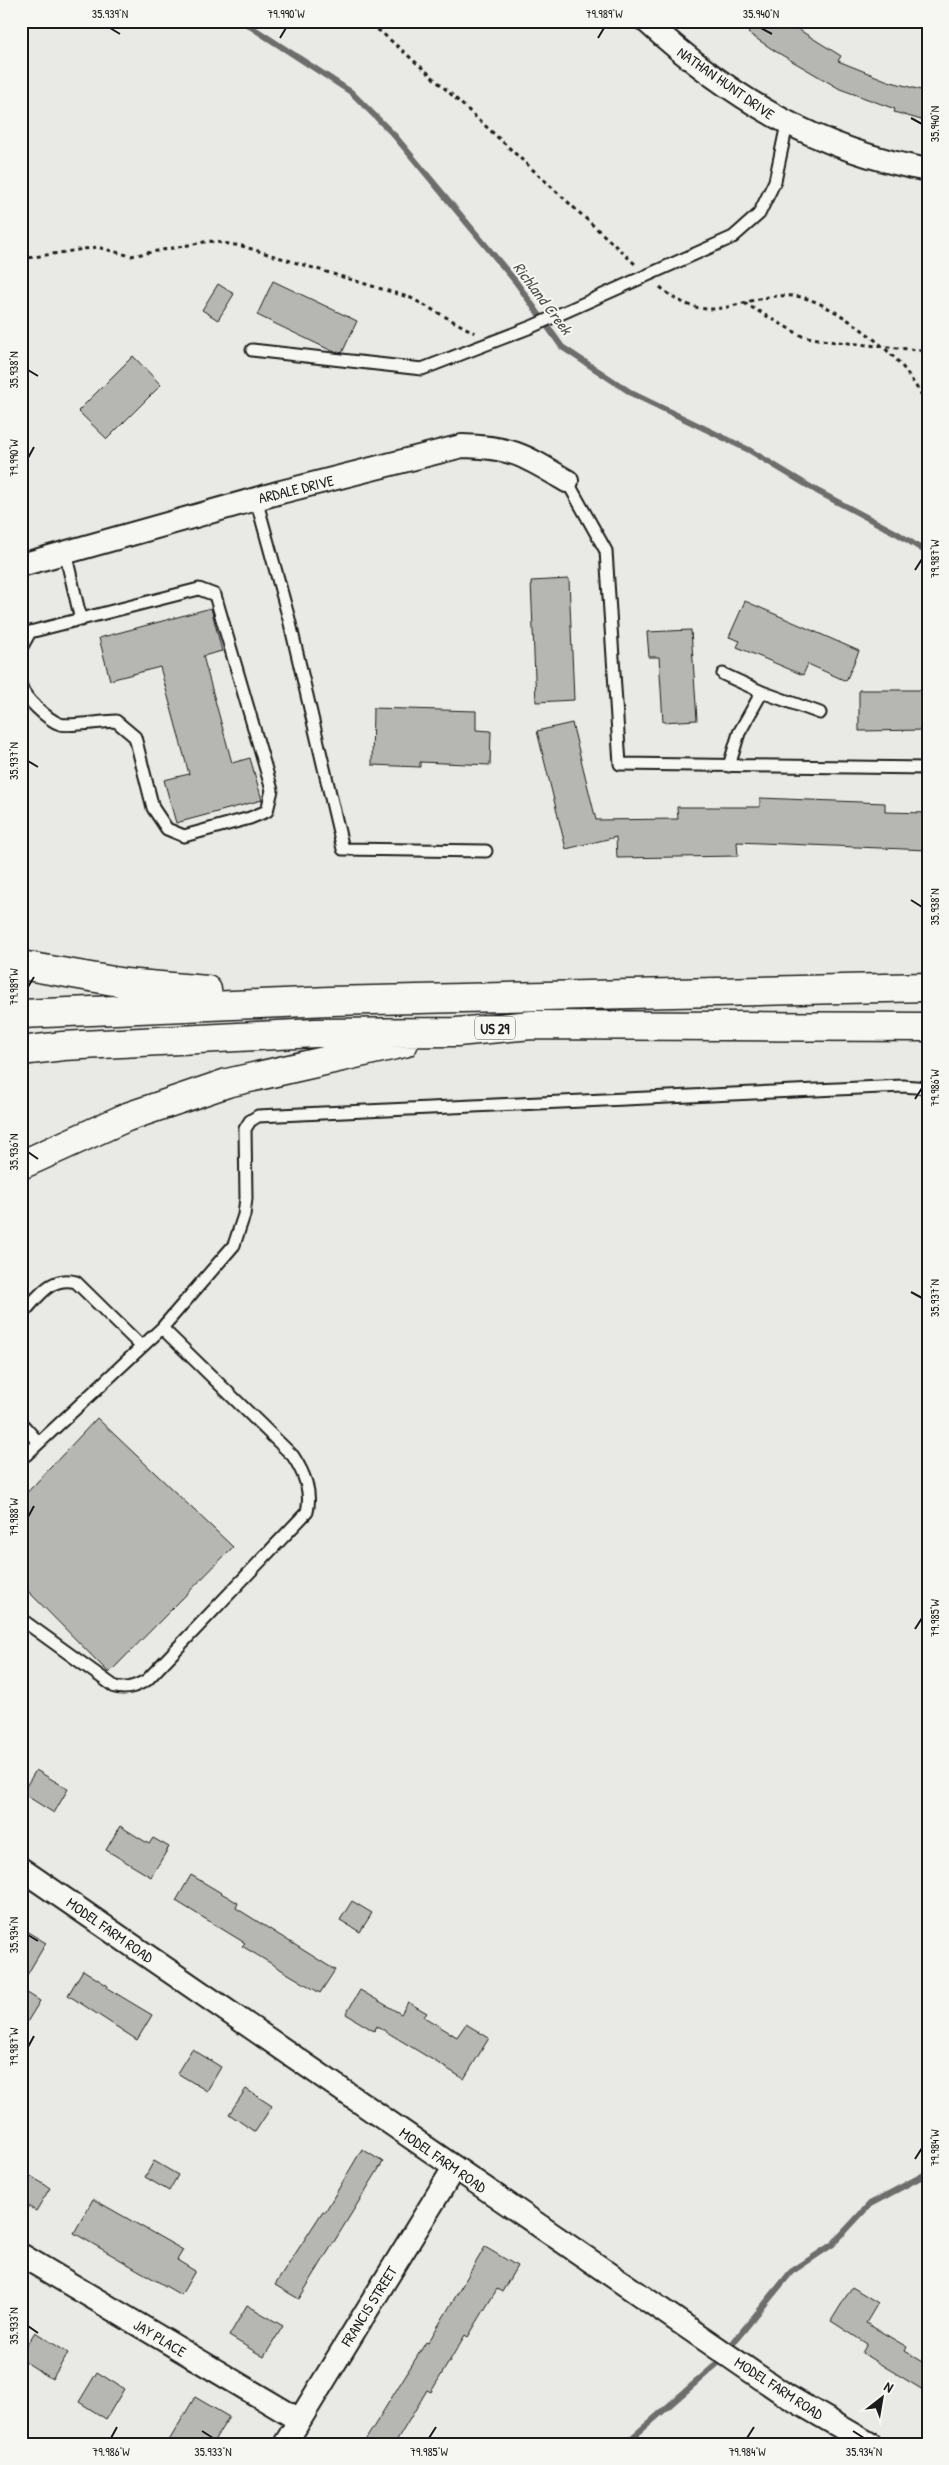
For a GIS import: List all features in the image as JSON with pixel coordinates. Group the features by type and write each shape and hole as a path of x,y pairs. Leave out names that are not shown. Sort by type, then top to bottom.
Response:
{"highway":[{"path":"21,965 135,984 191,990 266,989 330,1001"},
{"name":"US 29","path":"21,1014 330,1001 928,987"},
{"name":"US 29","path":"21,1050 62,1046 316,1033 457,1032 532,1025 928,1027"},
{"path":"21,1165 127,1117 227,1083 457,1032"}],"street":[{"name":"NATHAN HUNT DRIVE","path":"646,21 685,57 752,104 787,124 843,146 907,166 928,170"},
{"name":"ARDALE DRIVE","path":"21,565 256,499 462,446 493,447 514,452 534,461 567,481"},
{"name":"MODEL FARM ROAD","path":"21,1869 787,2396 870,2444"},
{"name":"FRANCIS STREET","path":"285,2444 454,2168"},
{"name":"JAY PLACE","path":"21,2255 299,2420"}],"lane":[{"path":"252,350 422,369 531,327 733,236 759,214 775,181 787,124"},
{"path":"567,481 606,551 620,764 928,768"},
{"path":"256,499 291,628 342,849 486,852"},
{"path":"66,552 81,620"},
{"path":"21,648 30,632 199,589 215,595 272,790 267,811 250,818 184,836 167,829 153,808 135,737 116,721 60,724 42,712 23,694 21,686"},
{"path":"723,674 762,692 820,713"},
{"path":"729,766 738,733 762,692"},
{"path":"26,1455 162,1328 234,1245 240,1233 246,1198 245,1129 250,1121 258,1116 903,1086 928,1088"},
{"path":"21,1315 52,1283 65,1279 76,1282 141,1346"},
{"path":"21,1619 115,1687 130,1688 147,1680 307,1512 309,1504 306,1481 293,1456 162,1328"},
{"path":"21,1422 40,1443"}],"path":[{"path":"364,21 380,32 435,80 606,236 646,276 673,298 691,308 718,309 744,303 794,296 824,305 852,323 902,366 928,403"},
{"path":"21,259 97,247 131,256 209,241 242,246 411,298 491,342"},
{"path":"744,303 802,336 828,341 928,351"}],"building":[{"path":"756,21 785,21 841,56 838,61 888,81 928,92 928,122 894,112 895,109 840,89 775,51 748,33"},
{"path":"273,281 357,321 342,353 332,351 257,315"},
{"path":"218,284 234,294 218,320 202,310"},
{"path":"133,356 161,385 107,439 78,411"},
{"path":"569,579 574,700 536,702 531,581"},
{"path":"745,601 859,651 846,681 808,664 803,675 737,647 740,641 729,637"},
{"path":"211,608 222,651 203,656 232,763 250,758 262,800 176,823 164,780 189,774 160,667 110,680 99,638"},
{"path":"691,630 697,720 663,722 659,657 649,657 647,632"},
{"path":"859,690 928,690 928,730 859,731"},
{"path":"373,708 476,711 476,730 491,731 490,765 420,762 420,767 372,765"},
{"path":"572,723 596,820 678,819 677,807 760,807 760,798 885,803 885,812 928,813 928,850 737,842 738,856 617,858 616,837 566,849 537,731"},
{"path":"97,1418 233,1547 109,1673 21,1584 21,1499"},
{"path":"36,1770 68,1789 54,1813 22,1793"},
{"path":"120,1826 149,1844 153,1838 169,1847 151,1877 106,1850"},
{"path":"191,1875 238,1903 236,1908 335,1970 320,1993 242,1946 245,1943 176,1901"},
{"path":"352,1901 372,1913 360,1932 340,1920"},
{"path":"21,1928 46,1943 21,1985"},
{"path":"83,1970 108,1986 107,1988 152,2015 137,2040 68,1995"},
{"path":"21,1989 40,2001 21,2032"},
{"path":"360,1990 401,2014 408,2002 427,2013 424,2017 457,2037 466,2024 489,2038 464,2079 377,2026 374,2031 346,2014"},
{"path":"192,2049 221,2067 207,2091 177,2073"},
{"path":"246,2089 272,2106 255,2132 229,2114"},
{"path":"362,2149 383,2162 299,2299 275,2285 323,2211 325,2212"},
{"path":"154,2161 178,2175 169,2191 145,2177"},
{"path":"21,2170 50,2188 36,2211 21,2202"},
{"path":"93,2199 183,2250 177,2260 195,2271 181,2295 74,2233"},
{"path":"485,2247 517,2266 502,2292 497,2289 468,2337 465,2335 431,2392 427,2390 395,2444 363,2444 426,2342 428,2343"},
{"path":"852,2287 878,2303 866,2323 907,2347 905,2351 928,2365 928,2393 862,2353 867,2344 831,2321"},
{"path":"247,2305 283,2326 264,2357 229,2336"},
{"path":"35,2332 68,2353 52,2379 21,2359 21,2354"},
{"path":"97,2372 124,2389 106,2419 79,2402"},
{"path":"195,2397 229,2417 212,2444 167,2444"}],"waterway":[{"name":"Richland Creek","path":"242,21 351,92 394,135 516,282 562,347 633,394 749,450 817,491 898,534 928,553"},
{"path":"733,2343 791,2272 833,2244 870,2204 928,2173"},
{"path":"625,2444 718,2363"}]}
